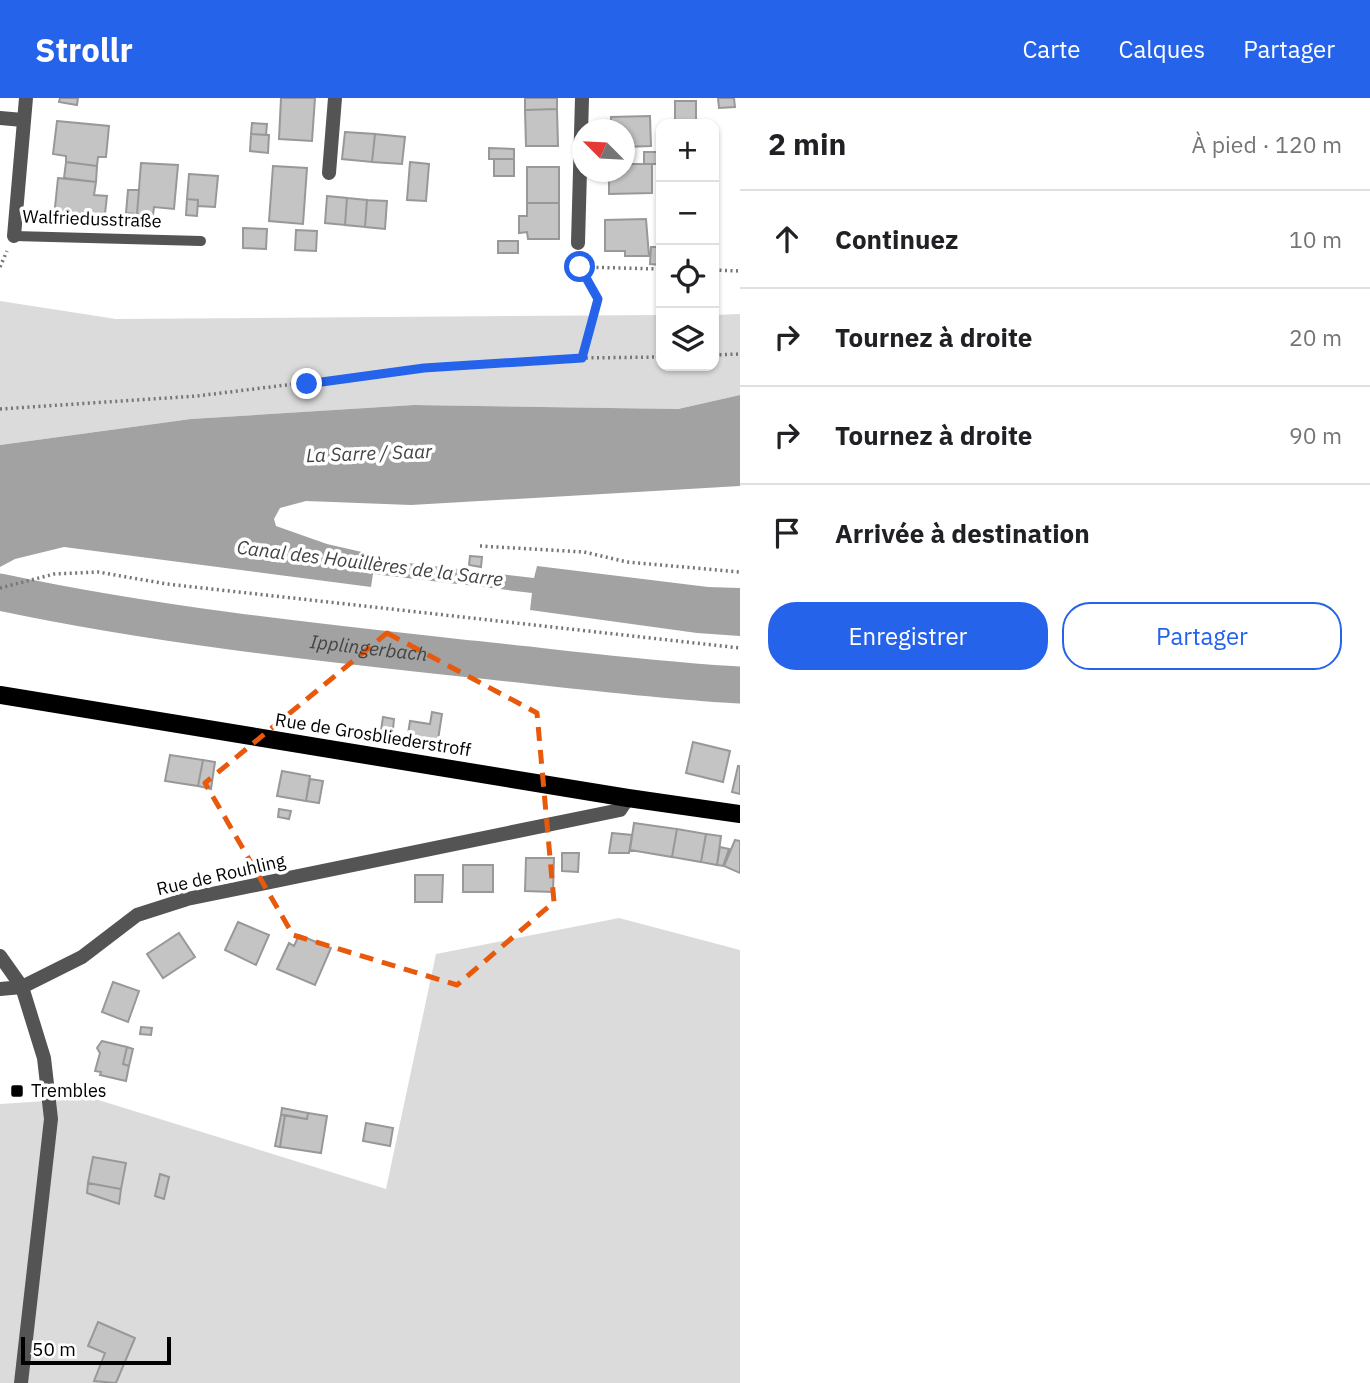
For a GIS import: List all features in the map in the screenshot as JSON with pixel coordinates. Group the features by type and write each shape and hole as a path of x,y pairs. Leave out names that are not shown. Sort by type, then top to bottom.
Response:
{"main road":[{"name":"Rue de Grosbliederstroff","path":"0,695 740,814"}],"street":[{"name":"Walfriedusstraße","path":"14,236 26,98"},
{"path":"329,173 335,98"},
{"path":"578,243 582,98"},
{"path":"0,118 23,120"},
{"name":"Rue de Rouhling","path":"22,987 82,957 137,915 187,899 620,810 628,798"},
{"path":"0,956 22,987 44,1058 51,1119 21,1383"},
{"path":"0,989 22,987"}],"lane":[{"name":"Walfriedusstraße","path":"14,236 201,242"}],"path":[{"path":"578,243 580,267 598,299 582,358"},
{"path":"580,267 656,269"},
{"path":"719,271 740,271"},
{"path":"719,355 740,354"},
{"path":"0,409 197,396 424,368 582,358 656,357"},
{"path":"480,546 584,552 627,562 740,572"},
{"path":"0,589 54,574 98,572 167,584 740,648"}],"highlighted area":[{"path":"387,633 537,713 554,902 457,985 293,935 205,783"}],"shaded area":[{"path":"0,301 116,319 656,315 656,371 719,371 719,315 740,314 740,395 678,409 414,405 191,419 0,445"},
{"path":"619,918 740,950 740,1383 0,1383 0,1104 92,1098 386,1189 436,954"}],"water":[{"path":"740,395 740,486 411,505 306,501 280,508 274,519 276,526 327,544 375,555 375,559 534,578 537,566 708,587 740,588 740,636 697,633 530,610 532,593 373,574 371,587 64,547 15,559 0,567 0,445 191,419 414,405 678,409"}],"building":[{"path":"60,98 78,98 77,105 59,102"},
{"path":"281,98 315,98 312,141 279,139"},
{"path":"525,98 557,98 557,109 525,110"},
{"path":"718,98 734,98 735,107 719,108"},
{"path":"675,101 696,101 696,119 675,119"},
{"path":"557,109 558,146 526,146 525,110"},
{"path":"650,116 651,146 635,147 635,119 611,117"},
{"path":"57,121 109,126 106,157 98,157 97,166 66,162 66,156 53,154"},
{"path":"252,123 267,124 266,135 251,134"},
{"path":"345,132 375,134 372,162 342,159"},
{"path":"251,134 269,135 268,153 250,151"},
{"path":"375,134 405,137 402,164 372,162"},
{"path":"489,148 514,149 514,159 489,159"},
{"path":"644,152 656,152 656,164 644,164"},
{"path":"494,159 514,159 514,176 494,176"},
{"path":"66,162 97,166 96,182 64,178"},
{"path":"410,162 429,164 426,201 407,200"},
{"path":"141,163 178,165 174,209 154,207 153,215 137,214"},
{"path":"635,164 652,164 652,193 609,194 609,182 635,182"},
{"path":"273,166 307,168 303,224 269,221"},
{"path":"527,167 559,167 559,203 527,203"},
{"path":"189,174 218,176 215,207 198,206 198,200 187,199"},
{"path":"58,178 96,182 94,195 107,196 104,222 54,217"},
{"path":"128,190 139,190 137,214 126,213"},
{"path":"327,196 347,198 345,225 325,223"},
{"path":"347,198 367,200 365,227 345,225"},
{"path":"187,199 198,200 197,216 186,215"},
{"path":"367,200 387,201 385,229 365,227"},
{"path":"527,203 559,203 559,239 528,239 527,232 519,233 519,216 527,216"},
{"path":"646,219 649,256 625,256 625,251 605,251 605,220"},
{"path":"243,228 267,229 266,249 243,248"},
{"path":"296,230 317,231 316,251 295,250"},
{"path":"498,241 518,241 518,253 498,253"},
{"path":"651,247 656,247 656,265 650,264"},
{"path":"470,556 482,557 481,567 469,565"},
{"path":"432,712 442,714 437,746 407,741 410,721 430,724"},
{"path":"383,717 394,719 392,739 380,737"},
{"path":"693,742 730,751 723,782 686,773"},
{"path":"170,755 203,760 198,786 165,781"},
{"path":"203,760 215,762 211,789 198,786"},
{"path":"740,766 740,794 732,792"},
{"path":"282,771 310,776 306,801 277,796"},
{"path":"310,779 323,781 319,803 306,801"},
{"path":"279,809 291,811 289,819 278,817"},
{"path":"634,823 677,829 672,857 630,850"},
{"path":"677,829 706,834 701,862 672,857"},
{"path":"612,833 632,835 629,853 609,853"},
{"path":"706,834 721,836 717,865 701,862"},
{"path":"735,840 740,841 740,873 724,866"},
{"path":"720,847 729,849 723,866 717,865"},
{"path":"562,853 579,853 578,872 562,871"},
{"path":"526,858 554,858 553,892 525,891"},
{"path":"463,865 493,865 493,892 463,892"},
{"path":"415,875 443,875 442,902 415,902"},
{"path":"238,922 269,935 256,965 225,950"},
{"path":"179,933 195,957 163,978 147,954"},
{"path":"299,935 331,948 315,985 277,969 289,943 294,946"},
{"path":"113,982 139,991 128,1022 102,1012"},
{"path":"141,1027 152,1028 151,1035 140,1034"},
{"path":"102,1041 127,1047 123,1064 129,1066 126,1081 100,1075 101,1072 95,1071 100,1053 97,1048"},
{"path":"127,1047 133,1049 129,1066 123,1064"},
{"path":"282,1108 308,1113 307,1119 281,1115"},
{"path":"308,1113 327,1116 321,1153 280,1147 285,1115 307,1119"},
{"path":"281,1115 285,1115 280,1147 275,1146"},
{"path":"366,1123 393,1128 390,1146 363,1141"},
{"path":"93,1157 126,1163 121,1189 88,1183"},
{"path":"160,1174 169,1177 164,1199 155,1196"},
{"path":"88,1183 121,1189 119,1204 87,1193"},
{"path":"98,1322 135,1338 116,1383 94,1381 105,1353 88,1346"}],"waterway":[{"name":"Ipplingerbach","path":"0,592 117,614 294,639 605,674 740,685"}],"place":[{"name":"Trembles","path":"17,1091"}],"route":[{"path":"307,384 424,368 582,358 598,299 580,267"}],"water label":[{"name":"La Sarre / Saar","path":"369,453"},
{"name":"Canal des Houillères de la Sarre","path":"370,563"}]}
